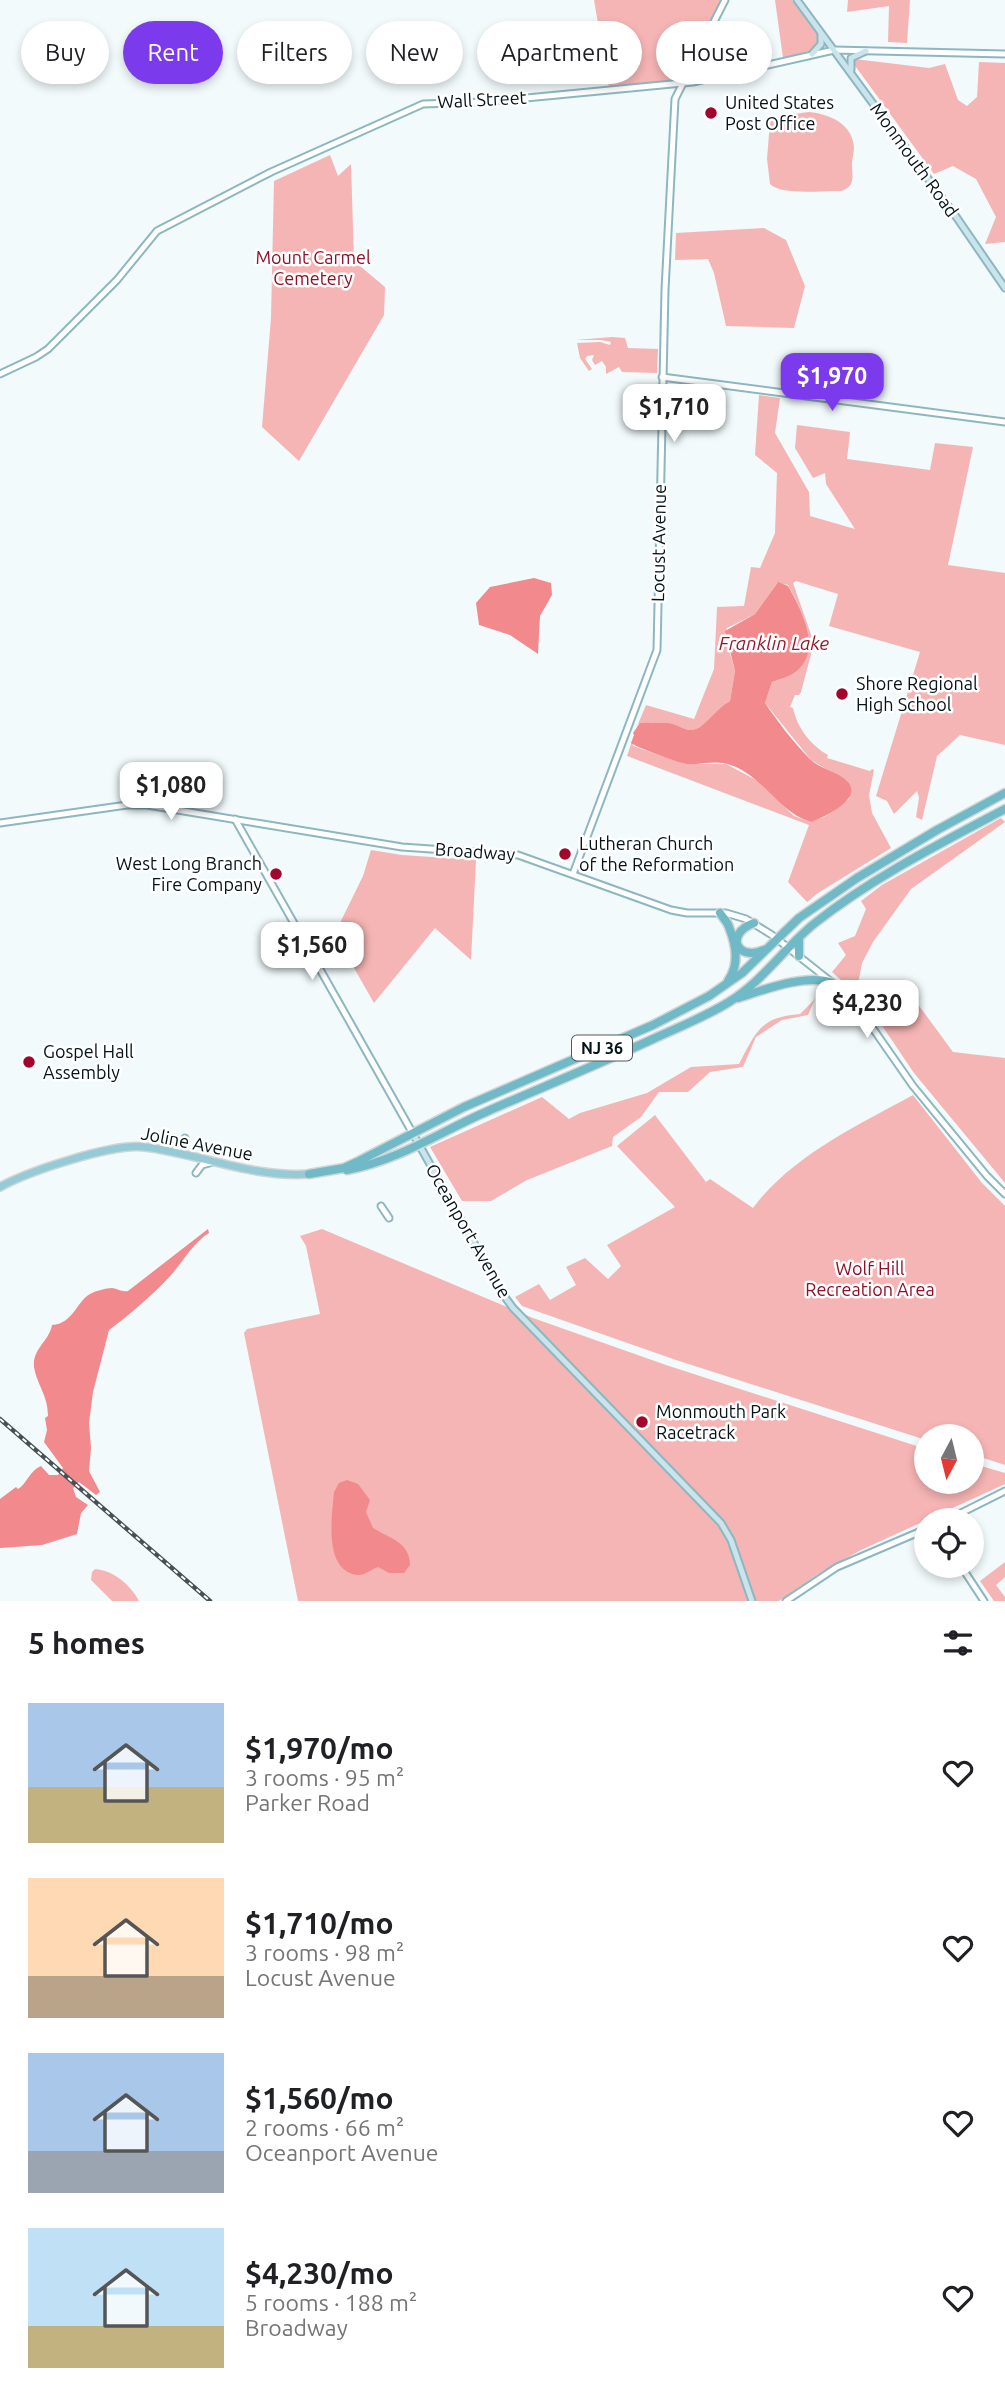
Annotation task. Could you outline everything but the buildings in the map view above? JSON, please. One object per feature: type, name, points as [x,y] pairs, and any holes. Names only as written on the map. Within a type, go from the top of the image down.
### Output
[{"type":"highway","name":"NJ 36","points":[[309,1174],[344,1168],[412,1132],[515,1084],[662,1021],[743,973],[804,915],[866,872],[1005,793]]},
{"type":"highway","name":"NJ 36","points":[[309,1174],[360,1168],[679,1028],[732,1000],[827,914],[863,890],[1005,809]]},
{"type":"highway","points":[[720,913],[729,926],[737,961],[733,973],[722,987]]},
{"type":"highway","points":[[754,923],[738,932],[737,942],[740,949],[753,954],[770,947]]},
{"type":"highway","points":[[799,937],[799,956]]},
{"type":"highway","points":[[812,979],[816,970]]},
{"type":"highway","points":[[732,1000],[812,979],[832,983]]},
{"type":"main road","name":"Monmouth Road","points":[[797,0],[1005,288]]},
{"type":"main road","points":[[812,54],[821,44],[820,31]]},
{"type":"main road","points":[[851,74],[851,58],[866,51]]},
{"type":"main road","name":"Oceanport Avenue","points":[[412,1132],[513,1308],[722,1523],[731,1540],[752,1601]]},
{"type":"main road","name":"Joline Avenue","points":[[0,1186],[26,1175],[116,1148],[139,1146],[274,1174],[309,1174]]},
{"type":"street","name":"Locust Avenue","points":[[714,21],[725,0]]},
{"type":"street","name":"Wall Street","points":[[772,63],[834,50],[1005,54]]},
{"type":"street","name":"Wall Street","points":[[0,374],[36,357],[48,348],[117,280],[158,232],[271,172],[423,104],[484,102],[671,84]]},
{"type":"street","name":"Locust Avenue","points":[[573,874],[657,650],[662,377],[673,113],[675,95],[680,84]]},
{"type":"street","points":[[662,377],[1005,422]]},
{"type":"street","name":"Broadway","points":[[0,823],[139,804],[401,847],[519,855],[671,910],[733,914],[754,923],[777,939],[832,983],[860,1010],[914,1086],[987,1176],[1005,1194]]},
{"type":"street","name":"Oceanport Avenue","points":[[235,819],[412,1132]]},
{"type":"street","points":[[169,1152],[180,1147],[185,1138]]},
{"type":"street","points":[[196,1173],[202,1165],[213,1162]]},
{"type":"street","points":[[381,1206],[389,1218]]},
{"type":"street","points":[[971,1508],[1005,1491]]},
{"type":"street","points":[[786,1601],[837,1567],[914,1534]]},
{"type":"street","points":[[969,1578],[984,1601]]},
{"type":"green space","points":[[594,0],[721,0],[710,21],[656,21],[656,83],[642,84],[642,21],[598,21]]},
{"type":"green space","points":[[775,0],[792,0],[817,34],[819,43],[813,50],[783,58]]},
{"type":"green space","points":[[848,0],[910,0],[907,43],[888,42],[889,6],[847,12]]},
{"type":"green space","points":[[855,59],[929,68],[945,64],[958,100],[967,106],[977,97],[979,62],[1005,63],[1005,242],[985,244],[996,217],[976,179],[953,166],[934,174],[853,63]]},
{"type":"green space","points":[[608,84],[640,84],[609,87]]},
{"type":"green space","points":[[809,112],[838,121],[849,132],[854,147],[852,180],[846,189],[793,191],[770,184],[767,159],[770,122],[780,116]]},
{"type":"green space","name":"Mount Carmel Cemetery","points":[[330,155],[338,176],[351,164],[354,261],[385,287],[384,315],[299,461],[262,427],[271,318],[274,181]]},
{"type":"green space","points":[[764,228],[786,240],[805,286],[794,328],[726,326],[714,273],[708,259],[675,260],[676,233]]},
{"type":"green space","points":[[625,338],[628,348],[658,349],[657,373],[622,372],[619,367],[606,374],[602,361],[595,365],[592,360],[594,355],[585,359],[592,369],[589,371],[580,358],[577,343],[600,342],[610,345],[611,342],[576,340]]},
{"type":"green space","points":[[759,395],[780,398],[775,433],[809,492],[810,516],[855,529],[826,484],[825,473],[813,478],[795,448],[797,425],[850,432],[847,459],[930,470],[935,443],[973,447],[948,565],[1005,573],[1005,745],[960,735],[937,756],[922,820],[916,817],[919,798],[917,791],[894,814],[887,801],[876,796],[920,652],[829,626],[838,594],[796,581],[793,583],[814,643],[801,692],[795,695],[790,707],[793,708],[805,735],[828,755],[827,758],[874,770],[869,795],[872,813],[891,848],[807,902],[788,882],[809,825],[627,756],[632,741],[633,746],[685,764],[726,764],[758,781],[794,816],[811,822],[826,816],[849,799],[850,788],[847,781],[811,760],[765,703],[772,682],[797,671],[805,662],[808,652],[807,629],[799,605],[788,585],[777,583],[755,614],[727,628],[725,636],[735,671],[730,701],[695,729],[687,730],[661,723],[639,724],[636,729],[646,705],[694,719],[714,669],[717,607],[744,606],[751,567],[760,568],[775,533],[777,473],[755,455]]},
{"type":"green space","points":[[1001,818],[1005,822],[911,889],[873,942],[862,963],[858,984],[863,993],[851,989],[832,972],[846,955],[838,943],[855,936],[866,909],[861,901],[882,885]]},
{"type":"green space","points":[[371,850],[476,860],[471,960],[435,928],[374,1003],[354,968],[358,958],[338,927],[363,876]]},
{"type":"green space","points":[[815,999],[808,1015],[782,1020],[756,1037],[743,1067],[710,1072],[688,1092],[659,1092],[641,1117],[613,1137],[612,1146],[527,1180],[491,1201],[462,1201],[430,1147],[542,1097],[569,1119],[580,1113],[647,1093],[691,1067],[739,1064],[761,1028],[776,1019],[800,1014]]},
{"type":"green space","points":[[864,999],[917,1003],[953,1052],[1005,1058],[1005,1183],[914,1073]]},
{"type":"green space","name":"Wolf Hill Recreation Area","points":[[913,1095],[982,1183],[1005,1206],[1005,1465],[984,1458],[984,1424],[914,1424],[914,1436],[676,1360],[522,1306],[515,1297],[539,1284],[550,1300],[576,1285],[566,1267],[585,1258],[608,1279],[621,1266],[607,1245],[675,1207],[617,1146],[655,1115],[706,1182],[710,1179],[753,1208],[786,1173],[848,1131]]},
{"type":"green space","name":"Monmouth Park Racetrack","points":[[322,1229],[533,1318],[666,1365],[914,1445],[914,1494],[983,1494],[953,1508],[914,1508],[914,1526],[859,1551],[818,1574],[779,1601],[298,1601],[244,1333],[247,1329],[320,1314],[306,1246],[300,1236]]},
{"type":"green space","name":"Monmouth Park Racetrack","points":[[984,1467],[1005,1473],[1005,1484],[984,1494]]},
{"type":"green space","points":[[1005,1562],[1005,1577],[996,1585],[1005,1601],[994,1601],[980,1581]]},
{"type":"green space","points":[[95,1569],[121,1580],[139,1601],[112,1601],[91,1580]]},
{"type":"water","points":[[534,578],[551,583],[552,595],[540,616],[538,654],[510,635],[479,625],[476,603],[490,587]]},
{"type":"water","name":"Franklin Lake","points":[[778,582],[788,586],[799,606],[807,629],[808,652],[805,662],[797,671],[772,682],[765,703],[809,758],[843,778],[851,788],[847,801],[812,822],[789,810],[759,782],[736,767],[723,763],[686,764],[631,743],[633,733],[640,723],[668,723],[691,730],[700,727],[730,701],[735,671],[725,631],[755,614]]},
{"type":"water","points":[[208,1229],[209,1233],[194,1246],[172,1274],[142,1304],[109,1330],[93,1392],[89,1423],[89,1471],[100,1492],[96,1495],[79,1482],[73,1488],[76,1497],[88,1505],[81,1513],[77,1534],[42,1545],[0,1548],[0,1499],[16,1487],[21,1487],[41,1466],[49,1475],[58,1475],[63,1468],[44,1442],[48,1409],[34,1367],[38,1350],[52,1325],[70,1317],[85,1297],[92,1293],[112,1288],[128,1291]]},
{"type":"water","points":[[347,1480],[358,1484],[370,1500],[366,1512],[373,1528],[403,1546],[410,1565],[404,1573],[389,1573],[378,1567],[357,1575],[346,1571],[339,1563],[334,1553],[331,1527],[334,1492],[339,1483]]},
{"type":"railway","points":[[0,1419],[210,1601]]},
{"type":"place","name":"United States Post Office","points":[[711,113]]},
{"type":"place","name":"Shore Regional High School","points":[[842,694]]},
{"type":"place","name":"Lutheran Church of the Reformation","points":[[565,854]]},
{"type":"place","name":"West Long Branch Fire Company","points":[[276,874]]},
{"type":"place","name":"Gospel Hall Assembly","points":[[29,1062]]},
{"type":"place","name":"Monmouth Park Racetrack","points":[[642,1422]]}]
